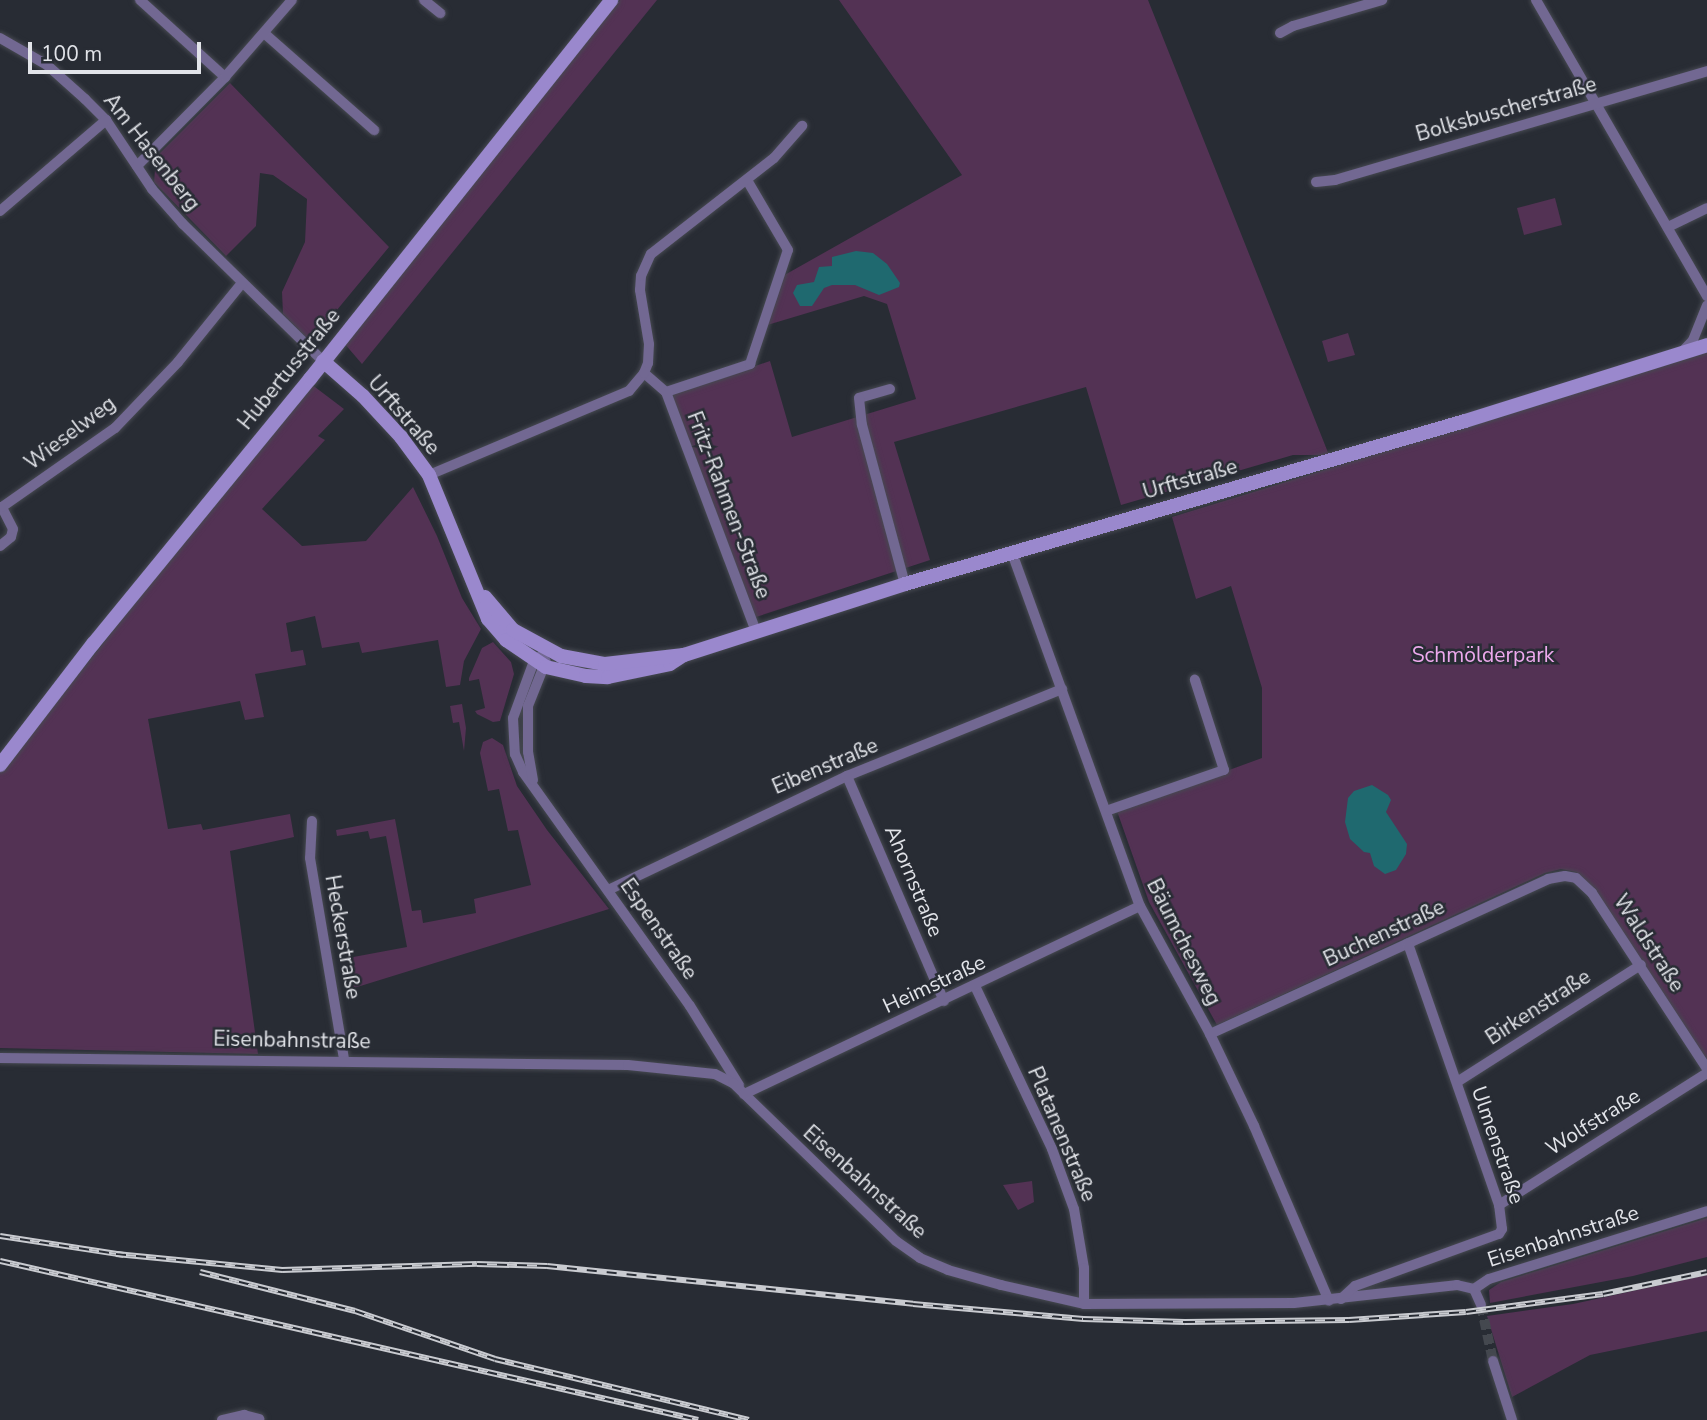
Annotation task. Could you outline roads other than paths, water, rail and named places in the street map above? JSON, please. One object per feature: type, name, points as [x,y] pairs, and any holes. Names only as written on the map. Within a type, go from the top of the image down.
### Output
[{"type":"street","points":[[141,0],[225,77]]},
{"type":"street","points":[[137,166],[225,77],[292,0]]},
{"type":"street","points":[[424,0],[440,13]]},
{"type":"street","name":"Hubertusstraße","points":[[0,765],[93,643],[323,361],[611,0]]},
{"type":"street","points":[[1280,33],[1293,26],[1382,0]]},
{"type":"street","points":[[1536,0],[1707,296]]},
{"type":"street","points":[[264,33],[374,130]]},
{"type":"street","name":"Am Hasenberg","points":[[0,38],[47,65],[106,120],[152,189],[242,283],[323,361]]},
{"type":"street","name":"Bolksbuscherstraße","points":[[1316,181],[1335,180],[1707,71]]},
{"type":"street","points":[[0,211],[106,120]]},
{"type":"street","points":[[429,475],[564,416],[629,391],[644,373],[649,344],[640,283],[651,254],[774,158],[802,126]]},
{"type":"street","name":"Fritz-Rahmen-Straße","points":[[666,392],[750,364],[788,250],[747,180]]},
{"type":"street","points":[[1668,227],[1707,208]]},
{"type":"street","name":"Wieselweg","points":[[0,546],[11,537],[13,529],[1,506],[115,428],[178,362],[242,283]]},
{"type":"street","points":[[1681,352],[1693,340],[1707,306]]},
{"type":"street","name":"Urftstraße","points":[[473,582],[513,630],[547,651],[606,664],[664,654],[684,654],[905,584],[1465,421],[1707,345]]},
{"type":"street","name":"Urftstraße","points":[[323,361],[383,417],[429,475],[488,619],[506,640],[540,664],[586,676],[608,677],[670,664],[684,654]]},
{"type":"street","name":"Fritz-Rahmen-Straße","points":[[644,373],[666,392],[756,631]]},
{"type":"street","points":[[890,389],[859,398],[862,425],[905,584]]},
{"type":"street","name":"Bäumchesweg","points":[[1012,552],[1140,906],[1210,1034],[1334,1301]]},
{"type":"street","points":[[540,664],[547,651]]},
{"type":"street","name":"Espenstraße","points":[[540,664],[517,703],[512,737],[519,763],[536,791],[690,1006],[744,1094]]},
{"type":"street","points":[[1106,811],[1224,770],[1195,680]]},
{"type":"street","name":"Eibenstraße","points":[[608,890],[847,776],[1062,689]]},
{"type":"street","name":"Ahornstraße","points":[[847,776],[944,1001]]},
{"type":"street","name":"Heckerstraße","points":[[312,821],[310,858],[344,1059]]},
{"type":"street","name":"Buchenstraße","points":[[1210,1034],[1548,879],[1576,878]]},
{"type":"street","name":"Waldstraße","points":[[1576,878],[1592,893],[1641,965],[1707,1071]]},
{"type":"street","name":"Heimstraße","points":[[744,1094],[1140,906]]},
{"type":"street","name":"Ulmenstraße","points":[[1334,1301],[1355,1286],[1499,1234],[1503,1220],[1408,943]]},
{"type":"street","name":"Birkenstraße","points":[[1457,1082],[1641,965]]},
{"type":"street","name":"Platanenstraße","points":[[975,986],[1052,1149],[1074,1209],[1084,1268],[1084,1304]]},
{"type":"street","name":"Eisenbahnstraße","points":[[0,1058],[344,1059],[628,1065],[715,1074],[733,1083],[896,1241],[920,1258],[988,1281],[1084,1304],[1334,1301],[1457,1285],[1474,1289],[1489,1279],[1707,1211]]},
{"type":"street","name":"Wolfstraße","points":[[1499,1205],[1707,1071]]},
{"type":"street","points":[[1474,1289],[1481,1305]]},
{"type":"street","points":[[1493,1361],[1511,1420]]},
{"type":"street","points":[[222,1420],[244,1415],[259,1419]]},
{"type":"water","points":[[856,251],[873,253],[887,264],[900,283],[899,287],[879,295],[855,285],[832,285],[824,288],[812,306],[800,306],[793,293],[797,285],[814,282],[819,267],[832,266],[832,257]]},
{"type":"water","points":[[1372,785],[1391,800],[1386,812],[1407,844],[1406,854],[1396,870],[1385,874],[1374,866],[1370,853],[1364,852],[1350,839],[1345,822],[1348,798],[1354,791]]},
{"type":"tunnel","points":[[1481,1305],[1493,1361]]},
{"type":"railway","points":[[0,1236],[124,1255]]},
{"type":"railway","points":[[116,1254],[282,1270],[477,1264],[547,1266],[1083,1319],[1185,1322],[1349,1320],[1466,1312],[1603,1294],[1707,1272]]},
{"type":"railway","points":[[0,1261],[698,1420]]},
{"type":"railway","points":[[200,1272],[355,1311],[495,1359],[749,1420]]},
{"type":"park label","name":"Schmölderpark","points":[[1483,655]]}]
